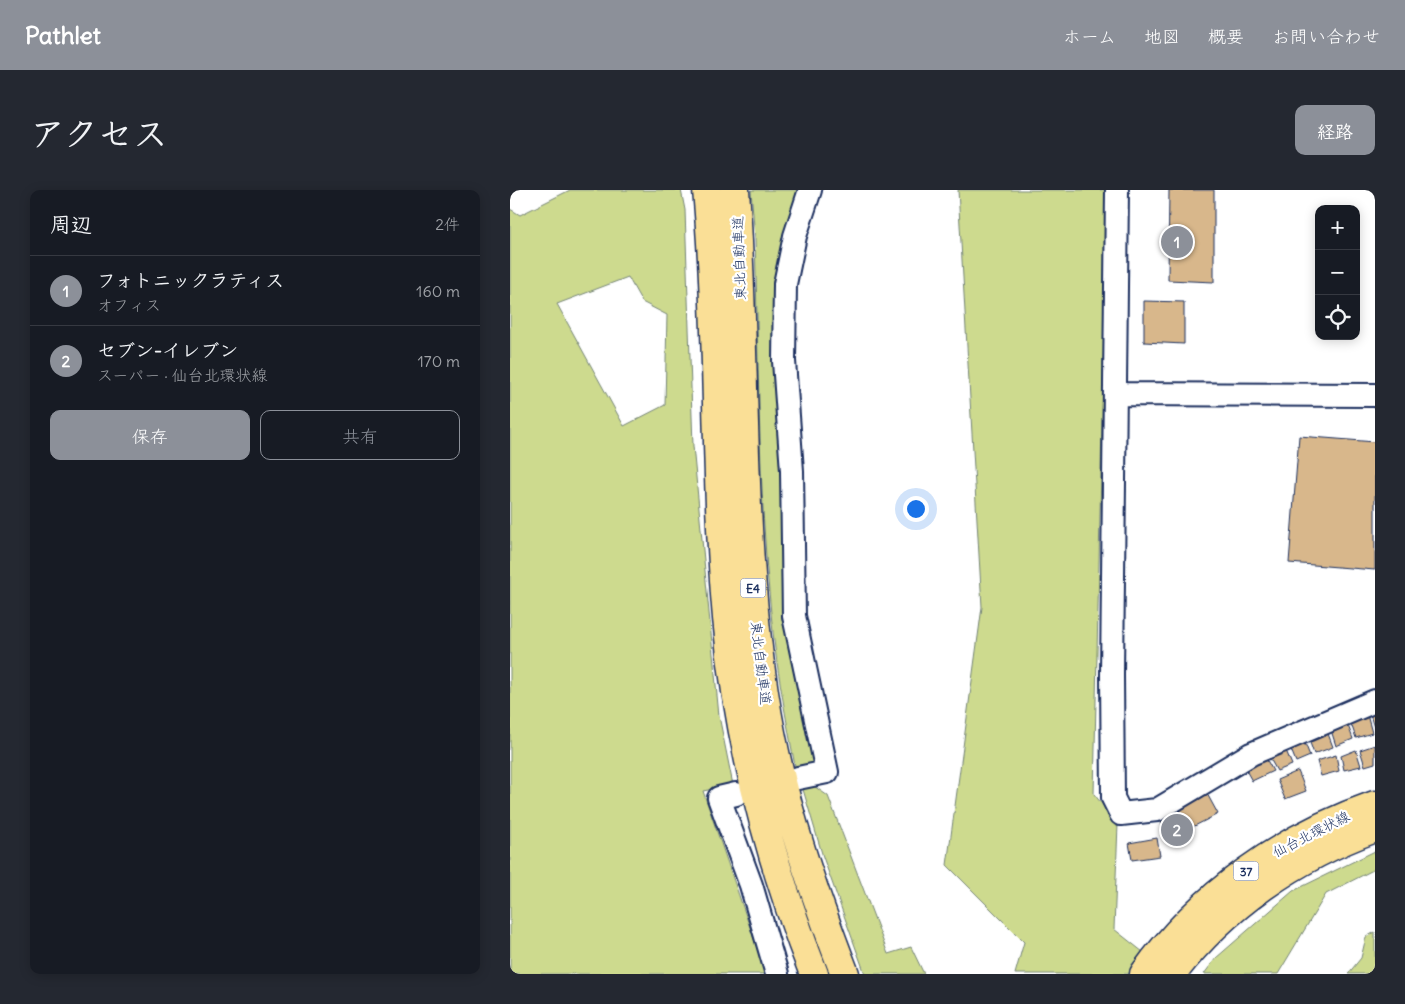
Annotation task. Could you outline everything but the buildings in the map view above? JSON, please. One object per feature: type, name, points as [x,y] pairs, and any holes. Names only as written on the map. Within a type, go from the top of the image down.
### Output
[{"type":"main road","name":"東北自動車道","points":[[707,190],[714,300],[721,541],[734,679],[741,727],[770,852],[814,974]]},
{"type":"main road","name":"東北自動車道","points":[[736,190],[749,540],[762,676],[771,733],[786,799],[817,903],[845,974]]},
{"type":"main road","name":"仙台北環状線","points":[[1144,974],[1172,938],[1200,908],[1249,868],[1309,832],[1375,805]]},
{"type":"main road","name":"仙台北環状線","points":[[1172,974],[1210,930],[1279,874],[1318,852],[1375,828]]},
{"type":"street","points":[[798,778],[827,772],[794,616],[792,471],[784,361],[785,284],[795,236],[810,190]]},
{"type":"street","points":[[1117,190],[1112,676],[1113,798],[1121,814],[1157,810],[1251,754],[1375,701]]},
{"type":"street","points":[[1115,394],[1375,395]]},
{"type":"street","points":[[736,794],[719,798],[751,886],[777,974]]},
{"type":"green space","points":[[570,190],[681,190],[685,210],[693,446],[719,716],[733,785],[703,791],[766,974],[510,974],[510,209],[520,215]],"holes":[[[628,277],[642,302],[667,315],[665,405],[624,426],[557,304]]]},
{"type":"green space","points":[[751,190],[803,190],[795,216],[785,443],[818,756],[814,768],[796,771],[776,653],[767,566],[761,473],[755,238]]},
{"type":"green space","points":[[958,190],[1107,190],[1094,794],[1118,824],[1114,929],[1143,952],[1129,974],[1015,974],[1024,942],[947,865],[982,607]]},
{"type":"green space","points":[[811,784],[828,796],[888,954],[911,947],[924,974],[865,974],[823,857],[802,786]]},
{"type":"green space","points":[[1375,851],[1375,869],[1326,894],[1278,974],[1204,974],[1216,958],[1293,891]]},
{"type":"green space","points":[[1375,932],[1375,974],[1348,974],[1361,958],[1366,937]]},
{"type":"place","name":"フォトニックラティス","points":[[1177,242]]},
{"type":"place","name":"セブン-イレブン","points":[[1177,830]]}]
